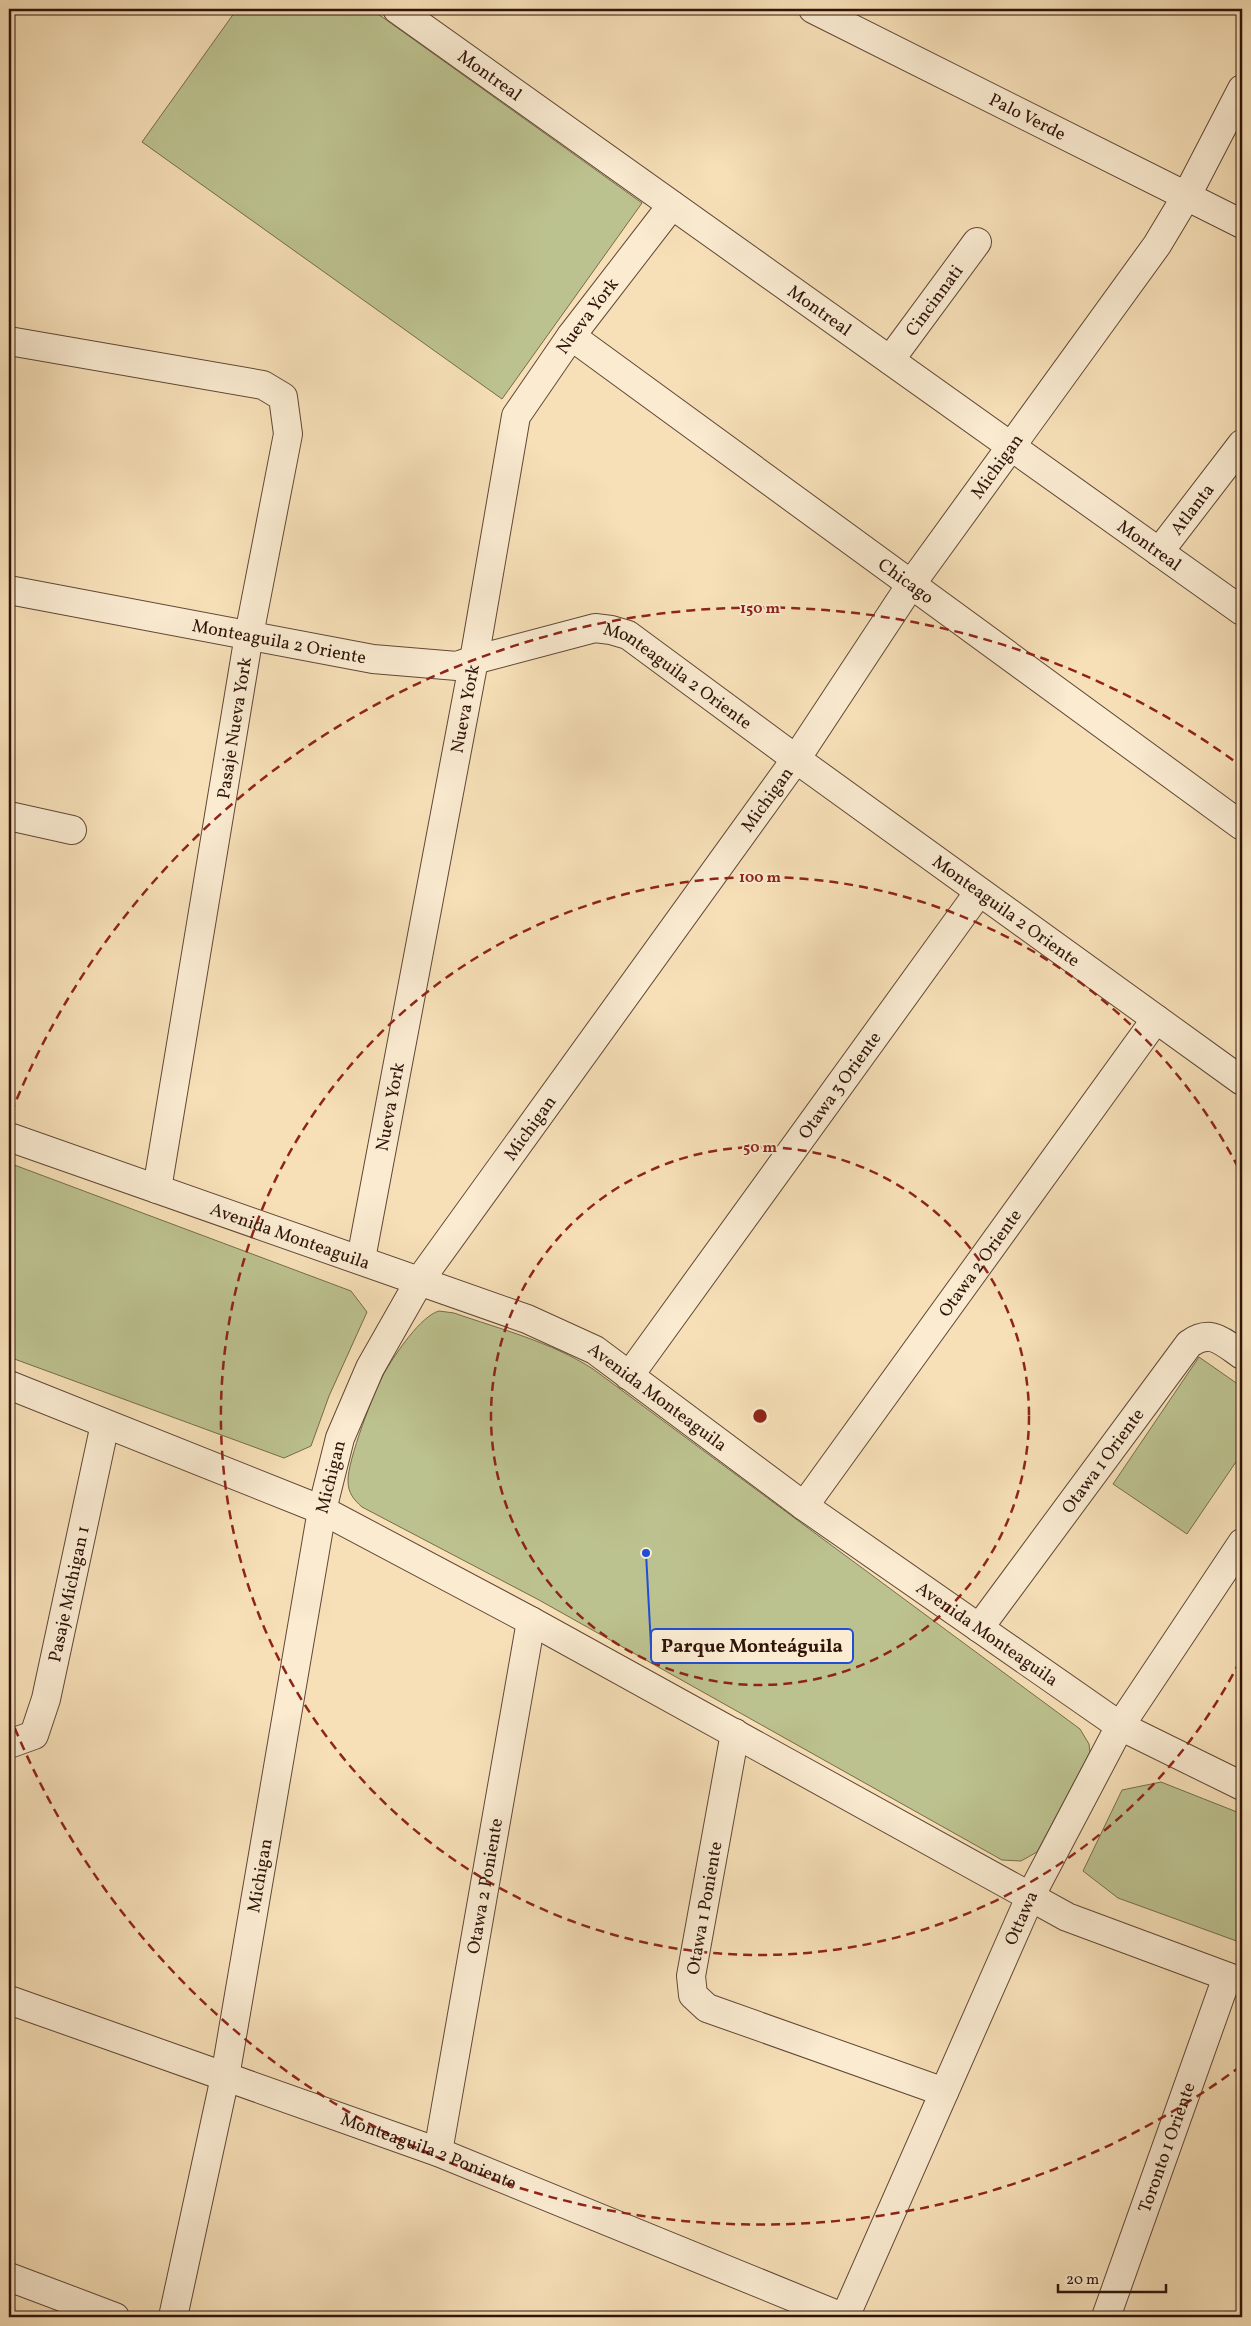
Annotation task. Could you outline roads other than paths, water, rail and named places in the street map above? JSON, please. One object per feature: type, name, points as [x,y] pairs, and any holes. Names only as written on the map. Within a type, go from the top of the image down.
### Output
[{"type":"street","name":"Montreal","points":[[397,9],[1242,611]]},
{"type":"street","name":"Palo Verde","points":[[813,9],[1242,224]]},
{"type":"street","name":"Michigan","points":[[173,2317],[225,2077],[322,1510],[340,1438],[370,1368],[420,1280],[796,759],[912,583],[1157,245],[1187,195],[1242,89]]},
{"type":"street","name":"Nueva York","points":[[361,1259],[474,660],[516,416],[571,336],[672,205]]},
{"type":"street","name":"Cincinnati","points":[[890,360],[977,242]]},
{"type":"street","name":"Chicago","points":[[571,336],[912,583],[1242,826]]},
{"type":"street","name":"Pasaje Nueva York","points":[[9,341],[263,385],[283,398],[288,434],[249,635],[157,1189]]},
{"type":"street","name":"Atlanta","points":[[1159,552],[1242,444]]},
{"type":"street","name":"Monteaguila 2 Oriente","points":[[9,590],[373,659],[457,666],[595,628],[628,635],[979,892],[1242,1081]]},
{"type":"street","points":[[9,816],[72,830]]},
{"type":"street","name":"Otawa 3 Oriente","points":[[629,1376],[979,892]]},
{"type":"street","name":"Otawa 2 Oriente","points":[[804,1506],[1156,1020]]},
{"type":"street","name":"Avenida Monteaguila","points":[[9,1137],[420,1280],[527,1319],[595,1350],[804,1506],[1120,1726],[1242,1786]]},
{"type":"street","name":"Otawa 1 Oriente","points":[[979,1628],[1189,1344],[1201,1337],[1214,1337],[1242,1355]]},
{"type":"street","points":[[9,1385],[322,1510],[531,1621],[1031,1895],[1067,1917],[1235,1979]]},
{"type":"street","name":"Pasaje Michigan 1","points":[[9,1744],[34,1735],[46,1699],[105,1424]]},
{"type":"street","name":"Ottawa","points":[[844,2317],[1031,1895],[1120,1726],[1242,1542]]},
{"type":"street","name":"Otawa 2 Poniente","points":[[438,2152],[531,1621]]},
{"type":"street","name":"Otawa 1 Poniente","points":[[735,1733],[691,1976],[693,1994],[707,2008],[944,2092]]},
{"type":"street","name":"Toronto 1 Oriente","points":[[1106,2317],[1235,1979]]},
{"type":"street","name":"Monteaguila 2 Poniente","points":[[9,2000],[438,2152],[844,2317]]},
{"type":"street","points":[[9,2277],[115,2317]]},
{"type":"place","name":"Parque Monteáguila","points":[[646,1553]]}]
